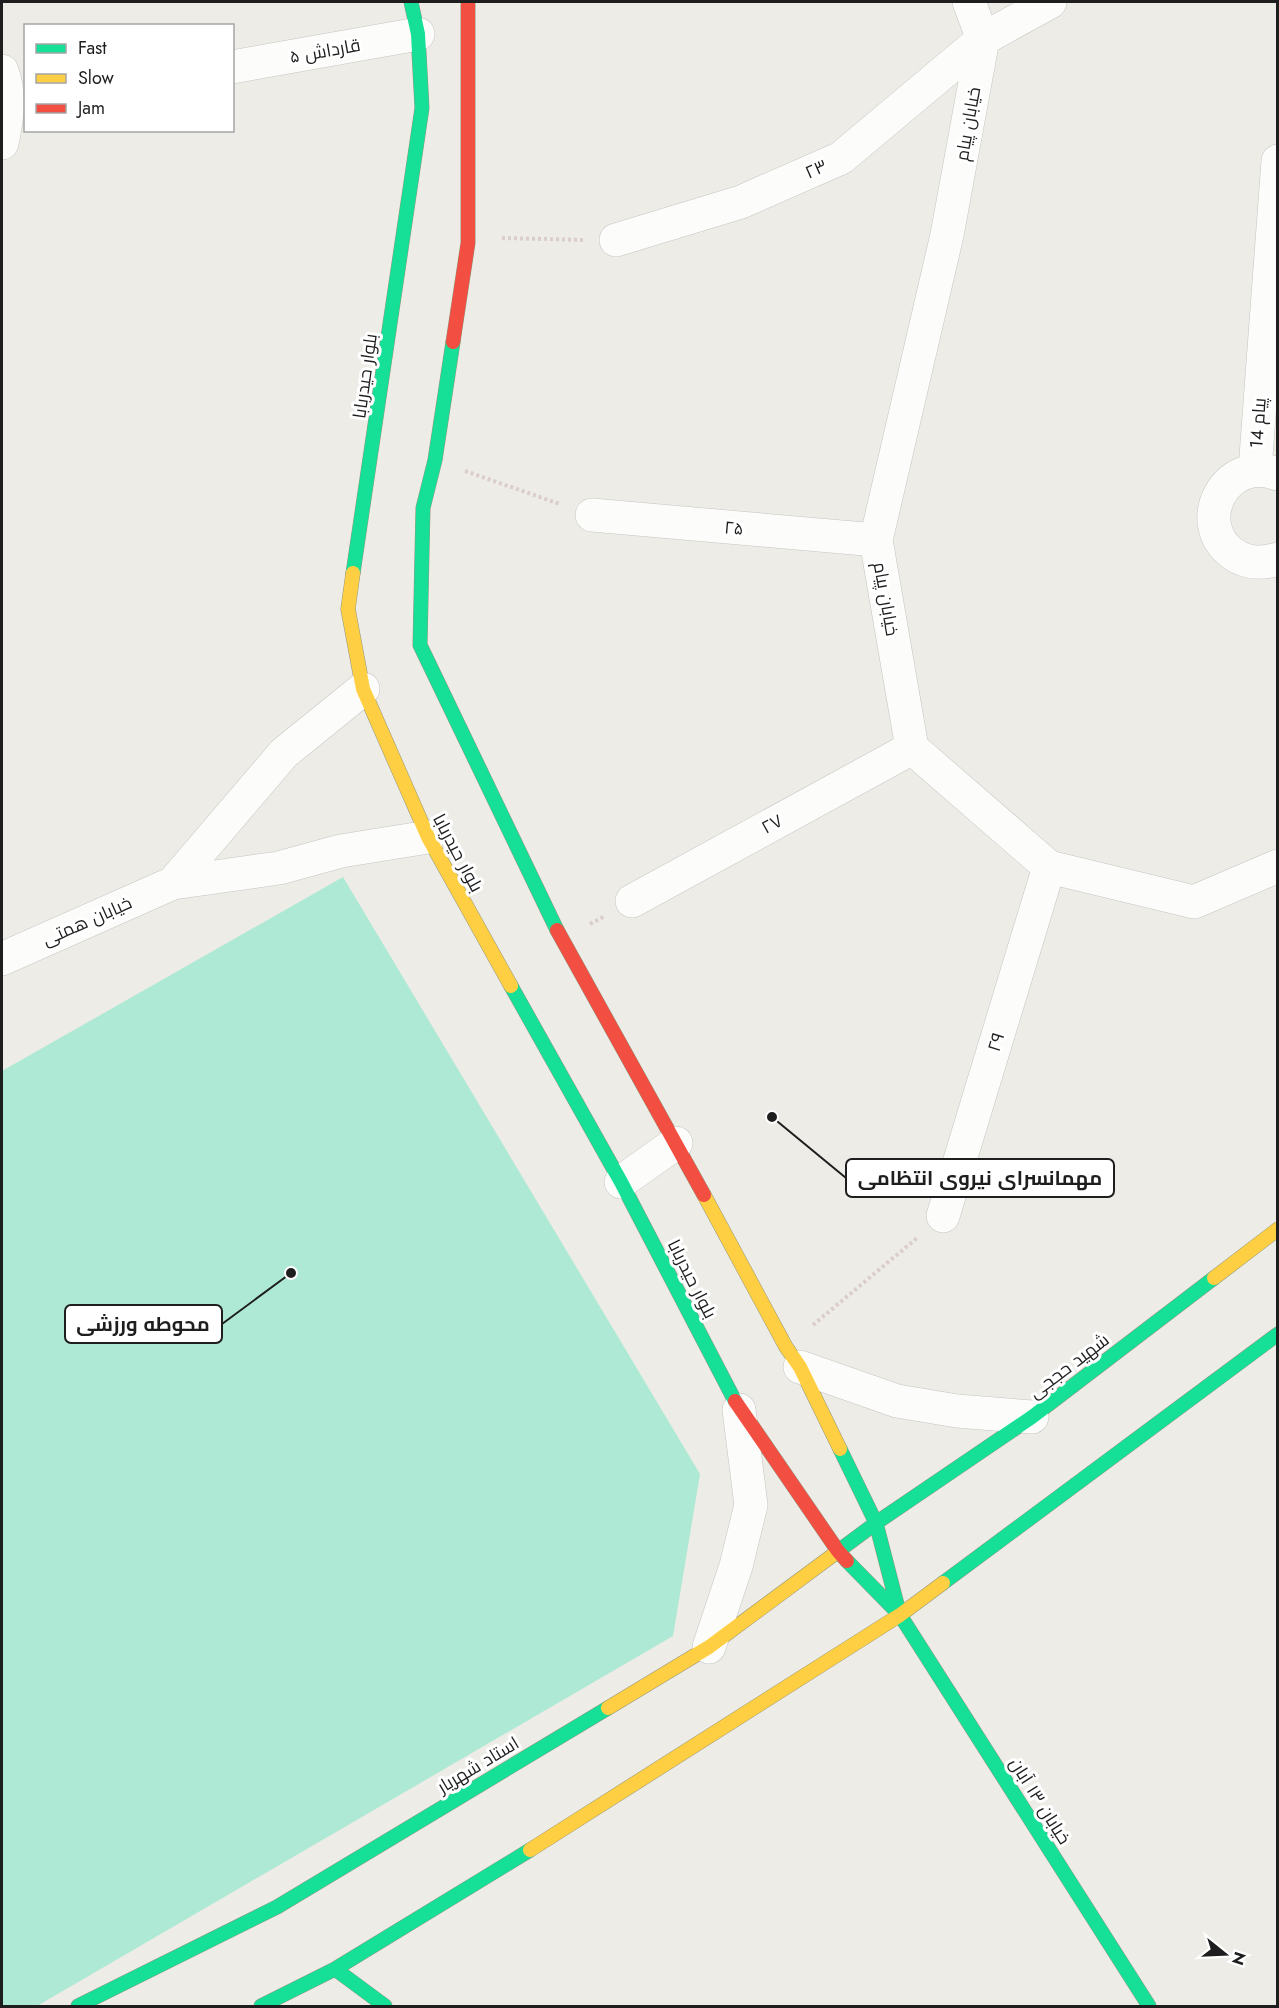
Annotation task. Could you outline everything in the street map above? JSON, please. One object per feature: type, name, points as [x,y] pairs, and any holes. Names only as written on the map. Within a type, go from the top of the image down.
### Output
[{"type":"street","name":"بلوار حیدربابا","points":[[411,2],[418,34],[422,108],[348,609],[363,689],[428,837],[621,1182],[739,1410],[838,1551],[900,1615]]},
{"type":"street","points":[[468,2],[468,237],[435,460],[423,508],[420,645],[561,939],[793,1357],[876,1523],[900,1615]]},
{"type":"street","points":[[969,2],[983,39],[1050,2]]},
{"type":"street","name":"۵ قارداش","points":[[234,67],[418,34]]},
{"type":"street","name":"۲۳","points":[[615,240],[741,202],[841,158],[983,39]]},
{"type":"street","name":"خیابان پیام","points":[[912,748],[876,540],[947,235],[983,39]]},
{"type":"street","points":[[2,143],[8,118],[11,76]]},
{"type":"street","name":"پیام 14","points":[[1266,472],[1278,161]]},
{"type":"street","points":[[1266,472],[1241,474],[1228,482],[1219,494],[1214,508],[1214,523],[1218,537],[1226,549],[1238,558],[1252,562],[1278,559]]},
{"type":"street","name":"۲۵","points":[[592,515],[876,540]]},
{"type":"street","points":[[172,883],[284,753],[363,689]]},
{"type":"street","points":[[912,748],[1049,867],[1194,902],[1278,866]]},
{"type":"street","name":"۲۷","points":[[632,901],[912,748]]},
{"type":"street","points":[[172,883],[279,868],[341,851],[428,837]]},
{"type":"street","name":"۲۹","points":[[943,1216],[1049,867]]},
{"type":"street","name":"خیابان همتی","points":[[2,959],[172,883]]},
{"type":"street","points":[[621,1182],[676,1143]]},
{"type":"street","name":"شهید حججی","points":[[876,1523],[1032,1417],[1278,1229]]},
{"type":"street","points":[[261,2007],[335,1969],[492,1874],[900,1615],[1278,1334]]},
{"type":"street","points":[[793,1357],[897,1401],[957,1411],[1032,1417]]},
{"type":"street","points":[[709,1647],[736,1566],[751,1505],[739,1410]]},
{"type":"street","name":"استاد شهریار","points":[[78,2007],[278,1907],[709,1647],[876,1523]]},
{"type":"street","name":"خیابان ۱۳ آبان","points":[[900,1615],[1149,2007]]},
{"type":"street","points":[[335,1969],[385,2007]]},
{"type":"path","points":[[468,237],[615,240]]},
{"type":"path","points":[[435,460],[592,515]]},
{"type":"path","points":[[561,939],[632,901]]},
{"type":"path","points":[[793,1357],[943,1216]]},
{"type":"green space","points":[[343,877],[700,1474],[673,1636],[37,2006],[2,2006],[2,1071]]},
{"type":"traffic: fast","points":[[353,573],[422,108],[418,34],[411,2]]},
{"type":"traffic: fast","points":[[453,342],[435,460],[423,508],[420,645],[557,930]]},
{"type":"traffic: fast","points":[[511,986],[621,1182],[735,1401]]},
{"type":"traffic: fast","points":[[833,1555],[1032,1417],[1214,1278]]},
{"type":"traffic: fast","points":[[943,1583],[1278,1334]]},
{"type":"traffic: fast","points":[[840,1449],[876,1523],[899,1612]]},
{"type":"traffic: fast","points":[[847,1561],[900,1615],[1149,2006]]},
{"type":"traffic: fast","points":[[78,2006],[277,1907],[608,1708]]},
{"type":"traffic: fast","points":[[261,2006],[335,1969],[530,1850]]},
{"type":"traffic: fast","points":[[335,1969],[385,2006]]},
{"type":"traffic: slow","points":[[353,573],[348,609],[363,689],[428,837],[511,986]]},
{"type":"traffic: slow","points":[[704,1195],[786,1347],[800,1367],[840,1449]]},
{"type":"traffic: slow","points":[[1214,1278],[1278,1229]]},
{"type":"traffic: slow","points":[[608,1708],[709,1647],[833,1555]]},
{"type":"traffic: slow","points":[[530,1850],[900,1615],[943,1583]]},
{"type":"traffic: jam","points":[[453,342],[468,243],[468,2]]},
{"type":"traffic: jam","points":[[557,930],[704,1195]]},
{"type":"traffic: jam","points":[[735,1401],[847,1561]]},
{"type":"place","name":"مهمانسرای نیروی انتظامی","points":[[772,1117]]},
{"type":"place","name":"محوطه ورزشی","points":[[291,1273]]}]
